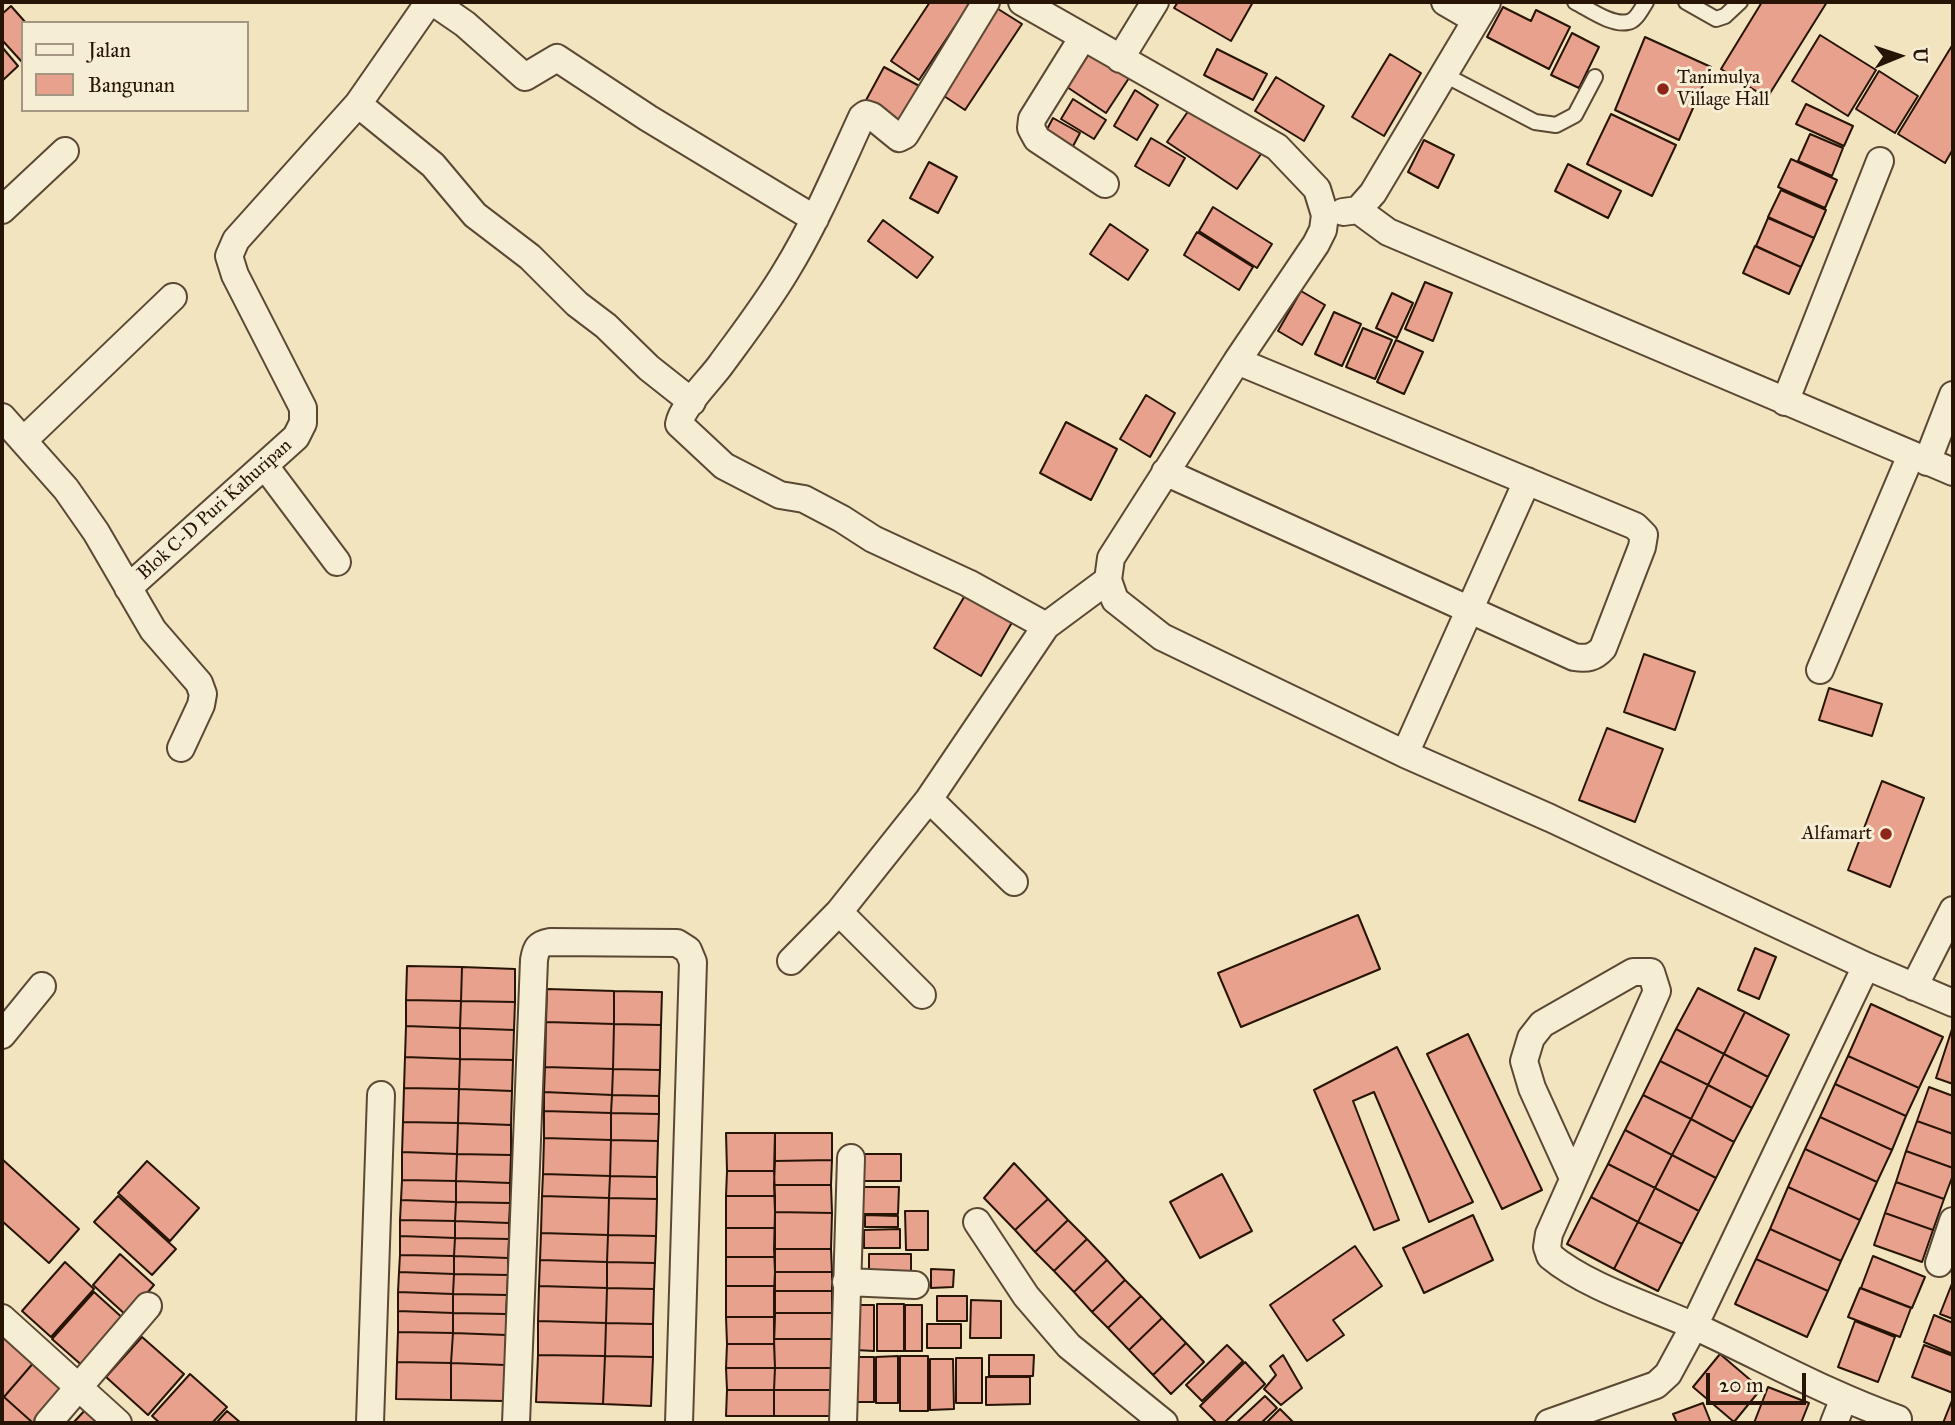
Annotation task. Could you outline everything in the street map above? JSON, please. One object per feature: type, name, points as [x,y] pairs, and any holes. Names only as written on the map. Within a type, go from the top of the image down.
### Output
[{"type":"street","points":[[691,402],[649,369],[530,257],[475,215],[433,165],[358,104],[431,2],[465,24],[525,77],[557,58],[648,118],[815,219]]},
{"type":"street","points":[[986,2],[905,135],[899,138],[872,116],[866,114],[862,117],[815,219],[785,272],[735,345],[691,402],[680,420],[680,426],[724,466],[780,495],[804,499],[873,539],[968,583],[1046,626]]},
{"type":"street","points":[[1022,2],[1277,147],[1317,189],[1325,215],[1323,230],[1315,244],[1111,558],[1108,580],[1115,600],[1162,637],[1405,754],[1550,818],[1866,966],[1953,1003]]},
{"type":"street","points":[[1120,59],[1156,2]]},
{"type":"street","points":[[1325,215],[1358,210],[1373,193],[1481,11],[1445,2]]},
{"type":"street","points":[[1083,37],[1032,119],[1031,128],[1037,139],[1105,184]]},
{"type":"street","name":"Blok C-D Puri Kahuripan","points":[[128,588],[296,437],[303,423],[303,408],[229,256],[236,240],[358,104]]},
{"type":"street","points":[[2,210],[65,151]]},
{"type":"street","points":[[1785,402],[1880,161]]},
{"type":"street","points":[[1358,210],[1388,232],[1953,472]]},
{"type":"street","points":[[24,440],[173,297]]},
{"type":"street","points":[[1165,472],[1574,657],[1586,659],[1603,648],[1642,547],[1644,535],[1635,526],[1237,361]]},
{"type":"street","points":[[1820,670],[1919,459],[1953,396]]},
{"type":"street","points":[[2,417],[66,489],[96,532],[153,630],[199,683],[203,694],[201,705],[181,748]]},
{"type":"street","points":[[265,466],[337,562]]},
{"type":"street","points":[[1405,754],[1527,481]]},
{"type":"street","points":[[791,961],[839,912],[929,799],[1046,626],[1108,580]]},
{"type":"street","points":[[929,799],[1014,882]]},
{"type":"street","points":[[1914,987],[1953,910]]},
{"type":"street","points":[[839,912],[922,995]]},
{"type":"street","points":[[516,1423],[534,960],[535,950],[541,943],[550,942],[677,943],[688,950],[694,961],[680,1423]]},
{"type":"street","points":[[1549,1423],[1656,1385],[1668,1374],[1694,1326],[1866,966]]},
{"type":"street","points":[[1573,1178],[1532,1088],[1524,1061],[1531,1038],[1542,1024],[1633,972],[1651,972],[1657,991],[1549,1234],[1547,1247],[1550,1256],[1609,1290],[1694,1326],[1844,1398],[1898,1419]]},
{"type":"street","points":[[2,1035],[42,986]]},
{"type":"street","points":[[370,1423],[381,1096]]},
{"type":"street","points":[[844,1423],[851,1158]]},
{"type":"street","points":[[1939,1263],[1953,1221]]},
{"type":"street","points":[[977,1222],[1026,1296],[1069,1346],[1164,1423]]},
{"type":"street","points":[[846,1282],[915,1285]]},
{"type":"street","points":[[48,1423],[148,1306]]},
{"type":"street","points":[[2,1318],[118,1423]]},
{"type":"street","points":[[1834,1423],[1844,1398]]},
{"type":"lane","points":[[1575,2],[1614,21],[1628,22],[1635,18],[1646,2]]},
{"type":"lane","points":[[1686,2],[1716,19],[1725,16],[1740,2]]},
{"type":"lane","points":[[1443,74],[1535,122],[1556,125],[1575,115],[1595,77]]},
{"type":"building","points":[[930,2],[971,2],[919,80],[891,61]]},
{"type":"building","points":[[1178,2],[1253,2],[1231,41],[1174,8]]},
{"type":"building","points":[[1762,2],[1827,2],[1767,98],[1721,69]]},
{"type":"building","points":[[11,6],[24,21],[21,21],[21,61],[2,40],[2,14]]},
{"type":"building","points":[[995,7],[1022,24],[965,110],[938,92]]},
{"type":"building","points":[[1503,7],[1531,21],[1536,10],[1570,27],[1549,69],[1487,37]]},
{"type":"building","points":[[1572,33],[1599,47],[1579,88],[1551,75]]},
{"type":"building","points":[[1820,35],[1876,70],[1848,116],[1792,81]]},
{"type":"building","points":[[1645,37],[1711,67],[1679,140],[1615,110]]},
{"type":"building","points":[[1953,44],[1953,149],[1945,163],[1898,134]]},
{"type":"building","points":[[1094,46],[1133,72],[1106,113],[1067,87]]},
{"type":"building","points":[[2,47],[18,66],[2,81]]},
{"type":"building","points":[[1217,49],[1267,74],[1253,100],[1204,75]]},
{"type":"building","points":[[1390,54],[1421,73],[1384,136],[1352,117]]},
{"type":"building","points":[[884,67],[923,88],[904,124],[865,102]]},
{"type":"building","points":[[1879,71],[1918,96],[1895,133],[1856,109]]},
{"type":"building","points":[[1276,77],[1324,106],[1304,141],[1255,111]]},
{"type":"building","points":[[1135,90],[1158,105],[1137,140],[1114,126]]},
{"type":"building","points":[[1073,99],[1106,120],[1094,139],[1061,119]]},
{"type":"building","points":[[1806,104],[1853,126],[1844,146],[1796,124]]},
{"type":"building","points":[[1191,107],[1261,154],[1237,189],[1167,142]]},
{"type":"building","points":[[1611,114],[1676,145],[1652,196],[1587,164]]},
{"type":"building","points":[[1053,118],[1080,133],[1072,148],[1045,133]]},
{"type":"building","points":[[1810,134],[1843,148],[1832,176],[1798,161]]},
{"type":"building","points":[[1151,138],[1185,158],[1169,186],[1135,166]]},
{"type":"building","points":[[1424,140],[1454,155],[1438,188],[1408,172]]},
{"type":"building","points":[[1791,159],[1837,180],[1825,208],[1778,187]]},
{"type":"building","points":[[929,162],[957,177],[938,213],[910,198]]},
{"type":"building","points":[[1568,164],[1621,191],[1608,218],[1555,191]]},
{"type":"building","points":[[1781,190],[1826,210],[1814,238],[1768,217]]},
{"type":"building","points":[[1213,207],[1272,244],[1257,268],[1199,231]]},
{"type":"building","points":[[1768,218],[1814,238],[1801,267],[1756,246]]},
{"type":"building","points":[[883,220],[933,257],[917,278],[868,241]]},
{"type":"building","points":[[1110,224],[1148,250],[1128,280],[1090,254]]},
{"type":"building","points":[[1197,232],[1253,267],[1239,290],[1184,255]]},
{"type":"building","points":[[1755,246],[1801,267],[1789,294],[1743,273]]},
{"type":"building","points":[[1425,282],[1452,293],[1433,341],[1405,329]]},
{"type":"building","points":[[1301,291],[1325,305],[1302,345],[1278,331]]},
{"type":"building","points":[[1392,293],[1413,303],[1397,338],[1376,328]]},
{"type":"building","points":[[1334,312],[1361,324],[1342,366],[1315,354]]},
{"type":"building","points":[[1363,328],[1392,340],[1375,379],[1346,367]]},
{"type":"building","points":[[1396,340],[1423,352],[1404,394],[1377,382]]},
{"type":"building","points":[[1146,395],[1175,413],[1150,457],[1120,439]]},
{"type":"building","points":[[1066,422],[1117,449],[1091,500],[1040,473]]},
{"type":"building","points":[[967,592],[1014,619],[981,676],[934,648]]},
{"type":"building","points":[[1644,654],[1695,672],[1675,730],[1624,712]]},
{"type":"building","points":[[1829,688],[1882,704],[1872,736],[1819,720]]},
{"type":"building","points":[[1607,728],[1663,749],[1635,822],[1579,800]]},
{"type":"building","name":"Alfamart","points":[[1882,781],[1924,798],[1890,887],[1848,870]]},
{"type":"building","points":[[1358,915],[1380,969],[1241,1027],[1218,973]]},
{"type":"building","points":[[1755,948],[1776,957],[1759,999],[1738,990]]},
{"type":"building","points":[[407,966],[462,967],[461,1001],[406,1000]]},
{"type":"building","points":[[462,967],[515,969],[515,1002],[461,1001]]},
{"type":"building","points":[[1698,988],[1745,1012],[1724,1054],[1676,1029]]},
{"type":"building","points":[[547,989],[614,991],[614,1024],[546,1022]]},
{"type":"building","points":[[614,991],[662,992],[661,1025],[614,1024]]},
{"type":"building","points":[[406,1000],[461,1001],[460,1028],[406,1026]]},
{"type":"building","points":[[461,1001],[515,1002],[514,1030],[460,1028]]},
{"type":"building","points":[[1871,1004],[1943,1037],[1919,1088],[1848,1056]]},
{"type":"building","points":[[1745,1012],[1789,1035],[1768,1077],[1724,1054]]},
{"type":"building","points":[[546,1022],[614,1024],[613,1069],[545,1067]]},
{"type":"building","points":[[614,1024],[661,1025],[660,1070],[613,1069]]},
{"type":"building","points":[[406,1026],[460,1028],[460,1059],[405,1057]]},
{"type":"building","points":[[1953,1026],[1953,1084],[1936,1078]]},
{"type":"building","points":[[460,1028],[514,1030],[513,1060],[460,1059]]},
{"type":"building","points":[[1676,1029],[1724,1054],[1708,1085],[1660,1061]]},
{"type":"building","points":[[1468,1034],[1542,1190],[1502,1209],[1427,1054]]},
{"type":"building","points":[[1397,1047],[1473,1202],[1429,1222],[1374,1092],[1353,1101],[1399,1220],[1374,1230],[1314,1090]]},
{"type":"building","points":[[1724,1054],[1768,1077],[1752,1108],[1708,1085]]},
{"type":"building","points":[[1848,1056],[1919,1088],[1906,1116],[1835,1084]]},
{"type":"building","points":[[405,1057],[460,1059],[459,1089],[404,1088]]},
{"type":"building","points":[[460,1059],[513,1060],[512,1091],[459,1089]]},
{"type":"building","points":[[1660,1061],[1708,1085],[1691,1119],[1643,1095]]},
{"type":"building","points":[[545,1067],[613,1069],[612,1095],[544,1092]]},
{"type":"building","points":[[613,1069],[660,1070],[659,1096],[612,1095]]},
{"type":"building","points":[[1835,1084],[1906,1116],[1892,1150],[1820,1117]]},
{"type":"building","points":[[1708,1085],[1752,1108],[1734,1142],[1691,1119]]},
{"type":"building","points":[[1929,1087],[1953,1096],[1953,1134],[1917,1121]]},
{"type":"building","points":[[404,1088],[459,1089],[458,1123],[403,1122]]},
{"type":"building","points":[[459,1089],[512,1091],[511,1125],[458,1123]]},
{"type":"building","points":[[544,1092],[612,1095],[611,1113],[544,1111]]},
{"type":"building","points":[[612,1095],[659,1096],[659,1114],[611,1113]]},
{"type":"building","points":[[1643,1095],[1691,1119],[1672,1155],[1625,1130]]},
{"type":"building","points":[[544,1111],[611,1113],[611,1140],[544,1138]]},
{"type":"building","points":[[611,1113],[659,1114],[658,1141],[611,1140]]},
{"type":"building","points":[[1820,1117],[1892,1150],[1877,1182],[1805,1149]]},
{"type":"building","points":[[1691,1119],[1734,1142],[1716,1178],[1672,1155]]},
{"type":"building","points":[[1917,1121],[1953,1134],[1953,1168],[1906,1151]]},
{"type":"building","points":[[403,1122],[458,1123],[457,1154],[402,1152]]},
{"type":"building","points":[[458,1123],[511,1125],[511,1155],[457,1154]]},
{"type":"building","points":[[1625,1130],[1672,1155],[1655,1188],[1608,1164]]},
{"type":"building","points":[[726,1133],[775,1133],[774,1171],[727,1171]]},
{"type":"building","points":[[775,1133],[832,1133],[832,1160],[775,1161]]},
{"type":"building","points":[[544,1138],[611,1140],[610,1176],[543,1174]]},
{"type":"building","points":[[611,1140],[658,1141],[657,1177],[610,1176]]},
{"type":"building","points":[[1805,1149],[1877,1182],[1860,1220],[1788,1187]]},
{"type":"building","points":[[1906,1151],[1953,1168],[1944,1199],[1896,1182]]},
{"type":"building","points":[[402,1152],[457,1154],[456,1181],[402,1180]]},
{"type":"building","points":[[457,1154],[511,1155],[510,1183],[456,1181]]},
{"type":"building","points":[[859,1154],[901,1154],[901,1181],[859,1181]]},
{"type":"building","points":[[1672,1155],[1716,1178],[1699,1211],[1655,1188]]},
{"type":"building","points":[[2,1159],[79,1229],[49,1263],[2,1221]]},
{"type":"building","points":[[832,1160],[831,1185],[774,1185],[775,1161]]},
{"type":"building","points":[[147,1161],[199,1208],[170,1241],[118,1193]]},
{"type":"building","points":[[1014,1163],[1048,1199],[1015,1230],[984,1198]]},
{"type":"building","points":[[1608,1164],[1655,1188],[1638,1222],[1591,1197]]},
{"type":"building","points":[[727,1171],[774,1171],[775,1196],[726,1196]]},
{"type":"building","points":[[543,1174],[610,1176],[609,1198],[542,1196]]},
{"type":"building","points":[[1222,1174],[1252,1231],[1200,1258],[1170,1202]]},
{"type":"building","points":[[610,1176],[657,1177],[657,1199],[609,1198]]},
{"type":"building","points":[[402,1180],[456,1181],[456,1202],[401,1200]]},
{"type":"building","points":[[456,1181],[510,1183],[510,1203],[456,1202]]},
{"type":"building","points":[[1896,1182],[1944,1199],[1933,1230],[1885,1213]]},
{"type":"building","points":[[774,1185],[831,1185],[832,1213],[775,1212]]},
{"type":"building","points":[[861,1187],[899,1187],[898,1214],[860,1214]]},
{"type":"building","points":[[1788,1187],[1860,1220],[1841,1261],[1770,1229]]},
{"type":"building","points":[[1655,1188],[1699,1211],[1682,1244],[1638,1222]]},
{"type":"building","points":[[118,1196],[176,1249],[152,1275],[94,1222]]},
{"type":"building","points":[[542,1196],[609,1198],[608,1235],[541,1233]]},
{"type":"building","points":[[726,1196],[775,1196],[775,1228],[726,1228]]},
{"type":"building","points":[[1591,1197],[1638,1222],[1614,1269],[1567,1244]]},
{"type":"building","points":[[609,1198],[657,1199],[656,1236],[608,1235]]},
{"type":"building","points":[[1048,1199],[1068,1220],[1035,1252],[1015,1230]]},
{"type":"building","points":[[401,1200],[456,1202],[455,1221],[400,1220]]},
{"type":"building","points":[[456,1202],[510,1203],[509,1223],[455,1221]]},
{"type":"building","points":[[905,1211],[928,1211],[928,1250],[906,1250]]},
{"type":"building","points":[[775,1212],[832,1213],[831,1249],[774,1249]]},
{"type":"building","points":[[1885,1213],[1933,1230],[1922,1262],[1874,1245]]},
{"type":"building","points":[[865,1215],[898,1216],[898,1227],[865,1227]]},
{"type":"building","points":[[1473,1215],[1493,1260],[1424,1293],[1403,1248]]},
{"type":"building","points":[[400,1220],[455,1221],[455,1238],[400,1236]]},
{"type":"building","points":[[1068,1220],[1087,1239],[1054,1271],[1035,1252]]},
{"type":"building","points":[[455,1221],[509,1223],[509,1239],[455,1238]]},
{"type":"building","points":[[1638,1222],[1682,1244],[1658,1291],[1614,1269]]},
{"type":"building","points":[[726,1228],[775,1228],[775,1257],[726,1257]]},
{"type":"building","points":[[900,1229],[900,1248],[864,1248],[864,1230]]},
{"type":"building","points":[[1770,1229],[1841,1261],[1828,1291],[1756,1259]]},
{"type":"building","points":[[541,1233],[608,1235],[607,1262],[540,1260]]},
{"type":"building","points":[[608,1235],[656,1236],[655,1263],[607,1262]]},
{"type":"building","points":[[400,1236],[455,1238],[454,1256],[400,1255]]},
{"type":"building","points":[[455,1238],[509,1239],[508,1258],[454,1256]]},
{"type":"building","points":[[1087,1239],[1107,1260],[1074,1292],[1054,1271]]},
{"type":"building","points":[[1355,1246],[1382,1286],[1333,1320],[1344,1335],[1307,1361],[1270,1305]]},
{"type":"building","points":[[774,1249],[831,1249],[832,1272],[775,1272]]},
{"type":"building","points":[[120,1254],[154,1285],[127,1316],[93,1285]]},
{"type":"building","points":[[869,1254],[911,1254],[911,1271],[869,1271]]},
{"type":"building","points":[[400,1255],[454,1256],[454,1274],[399,1272]]},
{"type":"building","points":[[454,1256],[508,1258],[508,1275],[454,1274]]},
{"type":"building","points":[[1873,1256],[1925,1277],[1912,1308],[1861,1288]]},
{"type":"building","points":[[726,1257],[775,1257],[775,1286],[726,1286]]},
{"type":"building","points":[[1756,1259],[1828,1291],[1807,1337],[1735,1304]]},
{"type":"building","points":[[540,1260],[607,1262],[607,1288],[539,1286]]},
{"type":"building","points":[[1107,1260],[1125,1280],[1092,1312],[1074,1292]]},
{"type":"building","points":[[65,1262],[94,1289],[51,1337],[22,1311]]},
{"type":"building","points":[[607,1262],[655,1263],[654,1289],[607,1288]]},
{"type":"building","points":[[931,1269],[954,1270],[953,1287],[931,1288]]},
{"type":"building","points":[[399,1272],[454,1274],[453,1294],[398,1292]]},
{"type":"building","points":[[775,1272],[832,1272],[832,1291],[774,1291]]},
{"type":"building","points":[[454,1274],[508,1275],[507,1295],[453,1294]]},
{"type":"building","points":[[1125,1280],[1141,1296],[1108,1328],[1092,1312]]},
{"type":"building","points":[[1953,1281],[1953,1319],[1940,1314]]},
{"type":"building","points":[[539,1286],[607,1288],[606,1323],[538,1321]]},
{"type":"building","points":[[726,1286],[775,1286],[775,1317],[726,1317]]},
{"type":"building","points":[[607,1288],[654,1289],[653,1324],[606,1323]]},
{"type":"building","points":[[1860,1288],[1911,1308],[1900,1337],[1848,1317]]},
{"type":"building","points":[[774,1291],[832,1291],[832,1313],[774,1313]]},
{"type":"building","points":[[94,1292],[126,1321],[85,1368],[52,1339]]},
{"type":"building","points":[[398,1292],[453,1294],[453,1313],[398,1311]]},
{"type":"building","points":[[453,1294],[507,1295],[506,1314],[453,1313]]},
{"type":"building","points":[[937,1296],[967,1296],[967,1321],[937,1321]]},
{"type":"building","points":[[1141,1296],[1162,1318],[1129,1350],[1108,1328]]},
{"type":"building","points":[[971,1300],[1001,1301],[1001,1338],[970,1338]]},
{"type":"building","points":[[877,1304],[904,1304],[904,1351],[877,1351]]},
{"type":"building","points":[[855,1305],[874,1305],[874,1351],[855,1350]]},
{"type":"building","points":[[905,1305],[922,1305],[922,1351],[905,1351]]},
{"type":"building","points":[[398,1311],[453,1313],[453,1333],[398,1332]]},
{"type":"building","points":[[453,1313],[506,1314],[506,1335],[453,1333]]},
{"type":"building","points":[[774,1313],[832,1313],[832,1339],[774,1339]]},
{"type":"building","points":[[1934,1315],[1953,1323],[1953,1354],[1924,1342]]},
{"type":"building","points":[[726,1317],[775,1317],[774,1344],[727,1344]]},
{"type":"building","points":[[1162,1318],[1186,1343],[1153,1375],[1129,1350]]},
{"type":"building","points":[[538,1321],[606,1323],[605,1356],[538,1355]]},
{"type":"building","points":[[1855,1321],[1895,1337],[1878,1382],[1838,1367]]},
{"type":"building","points":[[606,1323],[653,1324],[653,1357],[605,1356]]},
{"type":"building","points":[[927,1324],[961,1324],[961,1348],[927,1348]]},
{"type":"building","points":[[398,1332],[453,1333],[451,1363],[397,1362]]},
{"type":"building","points":[[4,1333],[35,1361],[4,1397],[2,1335]]},
{"type":"building","points":[[453,1333],[506,1335],[505,1365],[451,1363]]},
{"type":"building","points":[[142,1337],[184,1374],[148,1415],[106,1377]]},
{"type":"building","points":[[774,1339],[832,1339],[832,1368],[775,1368]]},
{"type":"building","points":[[1186,1343],[1204,1362],[1171,1394],[1153,1375]]},
{"type":"building","points":[[727,1344],[774,1344],[775,1368],[726,1368]]},
{"type":"building","points":[[1227,1345],[1243,1361],[1202,1401],[1186,1385]]},
{"type":"building","points":[[1924,1345],[1953,1356],[1953,1393],[1912,1377]]},
{"type":"building","points":[[1720,1354],[1761,1389],[1734,1422],[1693,1387]]},
{"type":"building","points":[[538,1355],[605,1356],[603,1404],[536,1402]]},
{"type":"building","points":[[989,1355],[1034,1355],[1033,1376],[989,1376]]},
{"type":"building","points":[[1283,1355],[1302,1388],[1281,1405],[1264,1389],[1276,1375],[1270,1366]]},
{"type":"building","points":[[605,1356],[653,1357],[651,1406],[603,1404]]},
{"type":"building","points":[[898,1356],[898,1403],[876,1403],[876,1357]]},
{"type":"building","points":[[900,1356],[928,1356],[928,1411],[900,1411]]},
{"type":"building","points":[[854,1357],[874,1357],[874,1402],[854,1402]]},
{"type":"building","points":[[956,1358],[982,1358],[982,1403],[956,1403]]},
{"type":"building","points":[[930,1359],[953,1359],[954,1409],[930,1410]]},
{"type":"building","points":[[35,1361],[64,1387],[33,1423],[4,1397]]},
{"type":"building","points":[[397,1362],[451,1363],[451,1400],[396,1399]]},
{"type":"building","points":[[1245,1362],[1265,1384],[1224,1423],[1217,1423],[1200,1406]]},
{"type":"building","points":[[451,1363],[505,1365],[504,1401],[451,1400]]},
{"type":"building","points":[[726,1368],[775,1368],[774,1390],[727,1390]]},
{"type":"building","points":[[775,1368],[832,1368],[831,1390],[774,1390]]},
{"type":"building","points":[[190,1374],[227,1407],[212,1423],[160,1423],[152,1416]]},
{"type":"building","points":[[986,1377],[1030,1377],[1030,1404],[986,1405]]},
{"type":"building","points":[[1768,1387],[1809,1403],[1801,1423],[1754,1423]]},
{"type":"building","points":[[727,1390],[774,1390],[774,1416],[726,1416]]},
{"type":"building","points":[[774,1390],[831,1390],[831,1416],[774,1416]]},
{"type":"building","points":[[1265,1396],[1277,1408],[1261,1423],[1236,1423]]},
{"type":"building","points":[[4,1397],[33,1423],[2,1423]]},
{"type":"building","points":[[1953,1398],[1953,1423],[1943,1423]]},
{"type":"building","points":[[1703,1403],[1711,1423],[1677,1423],[1673,1414]]},
{"type":"building","points":[[87,1408],[103,1423],[73,1423]]},
{"type":"building","points":[[1280,1409],[1294,1423],[1266,1423]]},
{"type":"building","points":[[227,1411],[241,1423],[216,1423]]},
{"type":"place","name":"Tanimulya Village Hall","points":[[1663,89]]},
{"type":"place","name":"Alfamart","points":[[1886,834]]}]
